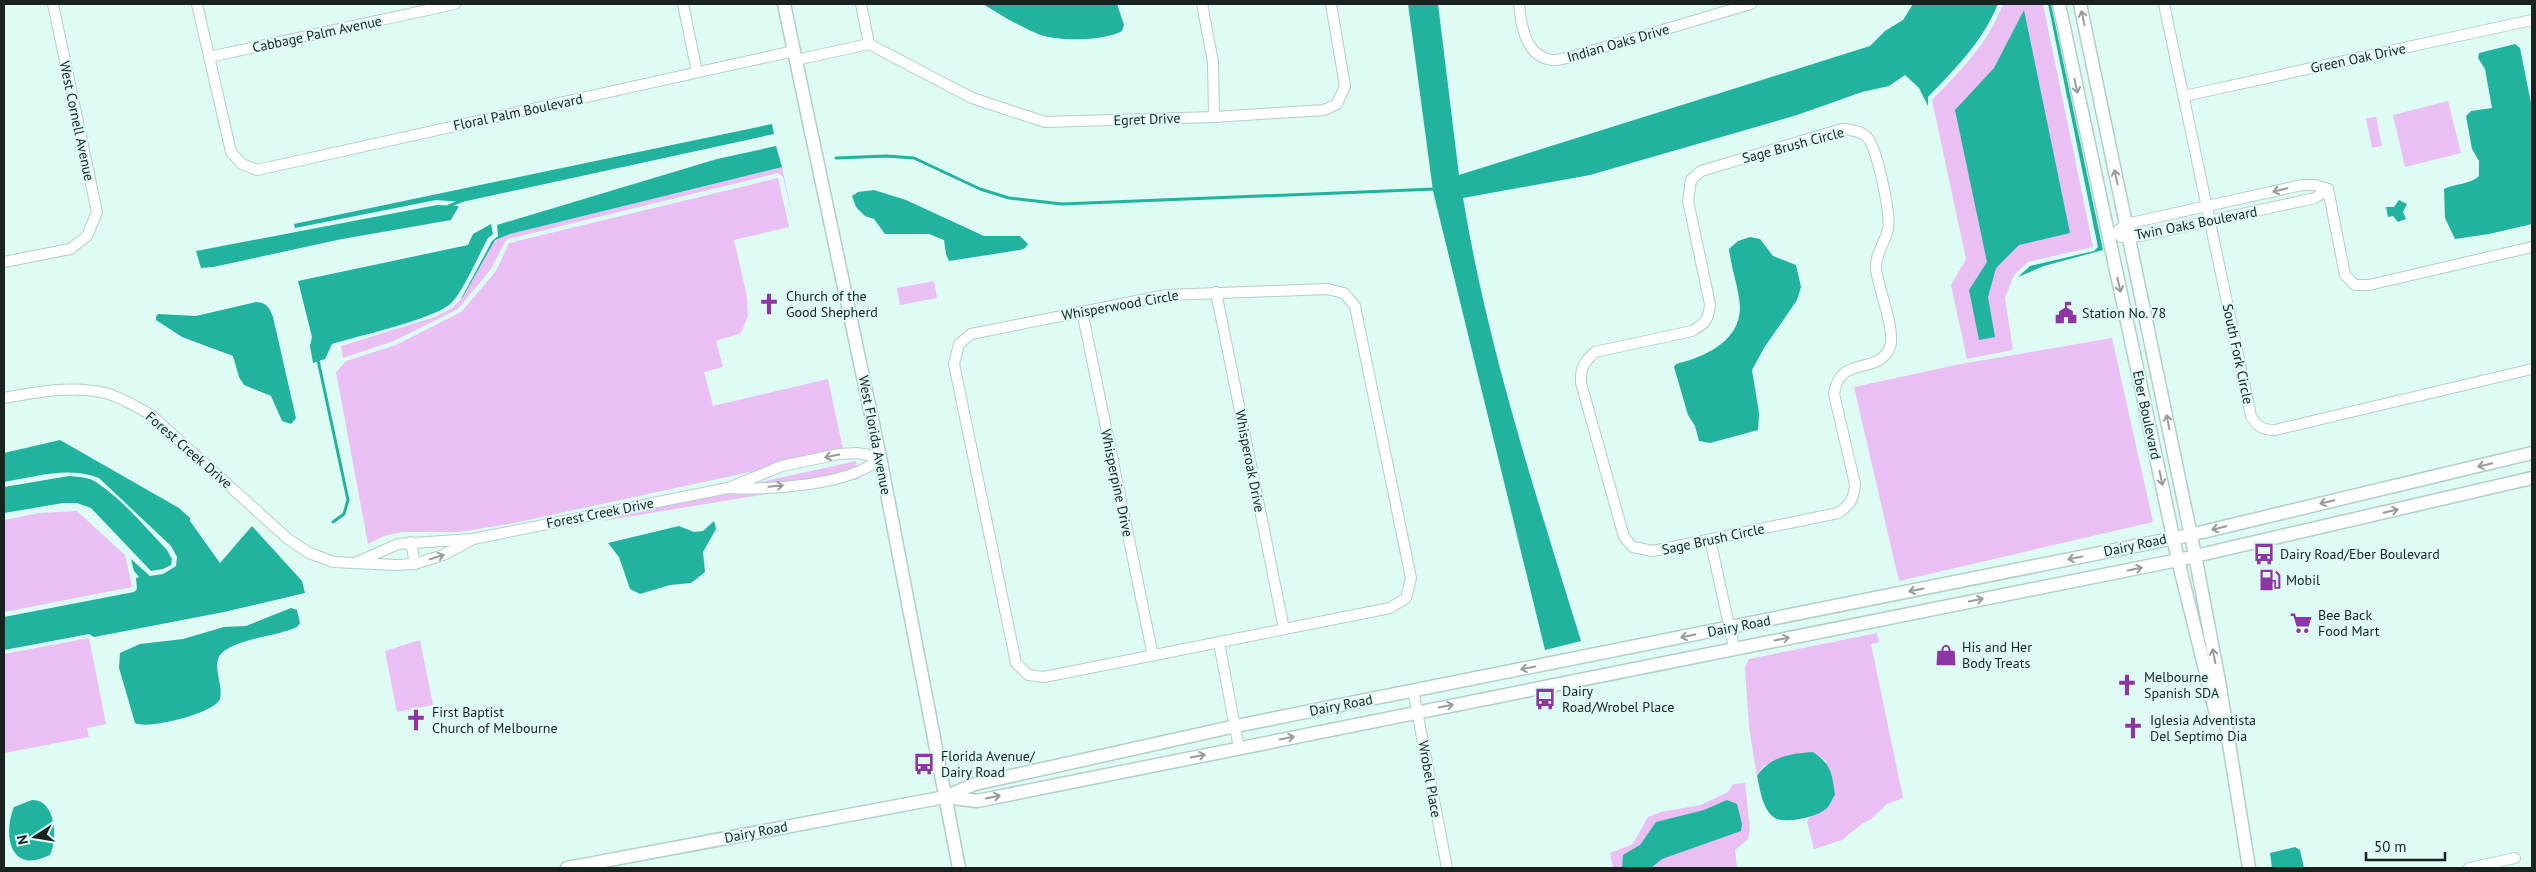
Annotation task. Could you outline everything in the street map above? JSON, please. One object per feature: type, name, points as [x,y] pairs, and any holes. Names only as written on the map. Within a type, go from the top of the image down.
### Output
[{"type":"street","name":"West Cornell Avenue","points":[[4,262],[70,249],[87,236],[97,212],[52,4]]},
{"type":"street","points":[[197,4],[209,57]]},
{"type":"street","name":"Cabbage Palm Avenue","points":[[209,57],[455,4]]},
{"type":"street","points":[[683,4],[697,72]]},
{"type":"street","name":"West Florida Avenue","points":[[784,4],[880,457],[959,868]]},
{"type":"street","points":[[795,55],[869,44],[860,4]]},
{"type":"street","points":[[1202,4],[1213,62],[1214,117]]},
{"type":"street","name":"Egret Drive","points":[[869,44],[972,98],[1045,122],[1214,117],[1304,112],[1324,110],[1337,104],[1345,86],[1331,4]]},
{"type":"street","name":"Indian Oaks Drive","points":[[1519,4],[1522,29],[1532,50],[1551,60],[1571,57],[1751,4]]},
{"type":"street","name":"Eber Boulevard","points":[[2059,4],[2178,560],[2242,825]]},
{"type":"street","name":"Eber Boulevard","points":[[2080,4],[2195,555],[2219,681],[2249,868]]},
{"type":"street","name":"South Fork Circle","points":[[2164,4],[2208,222],[2251,416],[2256,424],[2264,430],[2275,430],[2532,369]]},
{"type":"street","name":"Green Oak Drive","points":[[2184,96],[2532,21]]},
{"type":"street","name":"Floral Palm Boulevard","points":[[209,57],[232,152],[242,164],[257,170],[697,72],[795,55]]},
{"type":"street","name":"Sage Brush Circle","points":[[1842,129],[1854,130],[1866,136],[1873,147],[1888,216],[1888,229],[1877,257],[1876,268],[1890,332],[1891,346],[1886,354],[1875,362],[1853,367],[1843,372],[1836,382],[1834,394],[1855,484],[1854,496],[1849,506],[1838,513],[1710,540],[1644,551],[1633,547],[1624,537],[1581,383],[1580,372],[1584,361],[1595,352],[1692,331],[1703,325],[1709,316],[1710,304],[1688,202],[1691,180],[1701,171],[1842,129]]},
{"type":"street","name":"Twin Oaks Boulevard","points":[[2109,238],[2206,206],[2302,185],[2315,185],[2328,189]]},
{"type":"street","points":[[2328,189],[2345,275],[2355,285],[2369,285],[2532,247]]},
{"type":"street","name":"Twin Oaks Boulevard","points":[[2127,231],[2208,222],[2315,198],[2328,189]]},
{"type":"street","name":"Whisperwood Circle","points":[[1327,289],[1344,293],[1355,306],[1410,570],[1411,578],[1406,598],[1390,608],[1284,630],[1044,678],[1028,676],[1016,664],[954,364],[959,344],[971,334],[1082,311],[1166,295],[1327,289]]},
{"type":"street","name":"Whisperoak Drive","points":[[1216,292],[1284,630]]},
{"type":"street","name":"Whisperpine Drive","points":[[1082,311],[1153,656]]},
{"type":"street","name":"Forest Creek Drive","points":[[4,398],[34,392],[74,389],[105,393],[129,403],[151,415],[288,539],[309,553],[334,562],[414,564],[443,555],[473,539]]},
{"type":"street","name":"Forest Creek Drive","points":[[355,563],[398,544],[473,539],[728,488],[782,466],[839,454],[857,453],[880,457]]},
{"type":"street","name":"Dairy Road","points":[[567,868],[945,797],[975,784],[1236,726],[2190,535],[2532,453]]},
{"type":"street","name":"Forest Creek Drive","points":[[728,488],[753,489],[817,482],[855,474],[873,465],[880,457]]},
{"type":"street","name":"Dairy Road","points":[[945,797],[977,801],[2178,560],[2532,478]]},
{"type":"street","points":[[1710,540],[1734,648]]},
{"type":"street","points":[[411,542],[414,564]]},
{"type":"street","points":[[1219,643],[1239,748]]},
{"type":"street","name":"Wrobel Place","points":[[1413,690],[1447,868]]},
{"type":"street","points":[[2468,868],[2515,858]]},
{"type":"shaded area","points":[[983,4],[1117,4],[1124,25],[1122,31],[1104,37],[1069,39],[1047,37],[1031,31]]},
{"type":"shaded area","points":[[1408,4],[1438,4],[1459,175],[1870,46],[1885,31],[1903,20],[1913,4],[1998,4],[1992,18],[1976,42],[1958,65],[1928,97],[1928,106],[1919,88],[1905,75],[1889,86],[1862,92],[1797,115],[1590,175],[1463,198],[1473,254],[1499,366],[1530,476],[1581,641],[1545,650],[1433,191]]},
{"type":"shaded area","points":[[2003,4],[2043,4],[2093,247],[2028,262],[2014,275],[2005,298],[2013,350],[1967,359],[1951,285],[1966,259],[1932,100],[1973,56],[1997,19]]},
{"type":"shaded area","points":[[2048,4],[2051,4],[2103,250],[2044,266],[2018,277],[2030,266],[2094,251],[2098,247]]},
{"type":"shaded area","points":[[2024,10],[2070,233],[2019,245],[1996,268],[1988,297],[1995,337],[1979,340],[1969,290],[1987,262],[1955,110],[1994,68]]},
{"type":"shaded area","points":[[2515,44],[2520,48],[2532,108],[2532,224],[2489,234],[2455,239],[2445,218],[2444,189],[2472,181],[2479,176],[2479,161],[2472,149],[2466,116],[2471,111],[2492,108],[2485,69],[2478,58],[2479,53]]},
{"type":"shaded area","points":[[2448,101],[2461,153],[2405,167],[2393,115]]},
{"type":"shaded area","points":[[2376,117],[2382,146],[2372,148],[2366,118]]},
{"type":"shaded area","points":[[772,124],[774,134],[462,202],[436,200],[295,228],[294,224]]},
{"type":"shaded area","points":[[776,146],[782,167],[510,234],[495,240],[461,299],[492,241],[498,236],[497,225],[717,159]]},
{"type":"shaded area","points":[[782,167],[793,219],[783,177],[778,173],[508,239],[491,269],[458,309],[394,341],[343,358],[341,346],[435,317],[452,308],[463,297],[495,240],[510,234]]},
{"type":"shaded area","points":[[778,178],[789,227],[734,240],[747,297],[748,316],[741,333],[716,341],[723,367],[704,372],[713,406],[828,379],[843,449],[793,458],[759,470],[514,523],[459,532],[402,532],[384,536],[368,544],[336,372],[346,361],[396,345],[461,312],[496,271],[509,243]]},
{"type":"shaded area","points":[[874,190],[906,200],[984,236],[1020,236],[1028,244],[1020,250],[949,261],[944,240],[929,234],[885,234],[874,219],[865,216],[856,207],[852,196],[858,192]]},
{"type":"shaded area","points":[[2399,200],[2407,204],[2403,212],[2406,219],[2398,222],[2393,216],[2388,217],[2386,207],[2394,207]]},
{"type":"shaded area","points":[[437,205],[459,206],[451,220],[342,239],[213,267],[201,268],[196,251]]},
{"type":"shaded area","points":[[491,224],[493,234],[488,238],[459,293],[449,305],[426,317],[332,344],[325,359],[313,363],[310,346],[312,337],[298,281],[468,245],[473,234]]},
{"type":"shaded area","points":[[1750,237],[1760,239],[1773,256],[1796,265],[1801,287],[1797,300],[1764,348],[1752,370],[1759,413],[1758,430],[1710,443],[1699,441],[1695,426],[1688,415],[1674,367],[1676,364],[1698,357],[1719,346],[1734,330],[1740,307],[1729,249],[1738,241]]},
{"type":"shaded area","points":[[934,281],[937,298],[900,305],[897,288]]},
{"type":"shaded area","points":[[256,302],[267,306],[273,317],[296,418],[291,424],[282,421],[271,396],[244,385],[239,377],[233,356],[182,337],[156,320],[158,314],[196,316]]},
{"type":"shaded area","points":[[2112,338],[2153,522],[1899,581],[1854,387],[1961,364]]},
{"type":"shaded area","points":[[60,440],[179,508],[190,518],[190,521],[220,563],[252,526],[302,581],[305,593],[224,612],[94,637],[89,634],[4,650],[4,617],[134,592],[137,589],[136,578],[139,577],[134,571],[131,559],[150,576],[163,574],[176,566],[177,557],[171,546],[99,478],[75,473],[63,473],[4,482],[4,453]]},
{"type":"shaded area","points":[[856,461],[859,479],[602,521],[665,503]]},
{"type":"shaded area","points":[[69,476],[93,480],[115,496],[167,550],[172,559],[171,565],[163,569],[151,571],[91,508],[77,503],[63,503],[4,513],[4,487]]},
{"type":"shaded area","points":[[77,511],[125,555],[132,587],[4,612],[4,520],[39,513]]},
{"type":"shaded area","points":[[714,521],[716,529],[703,552],[705,572],[691,583],[670,585],[640,594],[630,589],[619,557],[608,543],[679,526],[694,532],[703,531]]},
{"type":"shaded area","points":[[291,608],[297,610],[300,623],[297,627],[232,646],[220,656],[217,667],[221,693],[220,699],[215,704],[206,710],[180,719],[142,725],[135,723],[119,668],[120,653],[140,644],[183,639],[224,627],[246,626]]},
{"type":"shaded area","points":[[1877,633],[1879,642],[1871,644],[1903,798],[1887,804],[1870,820],[1863,823],[1842,840],[1814,849],[1807,822],[1810,816],[1826,810],[1826,761],[1813,752],[1800,753],[1763,766],[1757,776],[1749,727],[1745,667],[1749,659]]},
{"type":"shaded area","points":[[89,638],[106,724],[87,728],[89,737],[4,753],[4,654]]},
{"type":"shaded area","points":[[420,640],[433,705],[397,712],[385,651]]},
{"type":"shaded area","points":[[1813,752],[1828,766],[1832,776],[1835,795],[1830,804],[1823,811],[1810,817],[1794,820],[1775,818],[1764,804],[1757,776],[1774,760],[1789,755]]},
{"type":"shaded area","points":[[1745,783],[1750,830],[1748,839],[1735,850],[1737,868],[1613,868],[1610,853],[1633,844],[1648,817],[1661,812],[1701,805],[1728,792],[1733,784]]},
{"type":"shaded area","points":[[32,800],[40,801],[50,813],[53,822],[54,840],[50,855],[26,860],[14,852],[9,829],[14,807]]},
{"type":"shaded area","points":[[1727,800],[1737,804],[1742,824],[1741,831],[1662,859],[1651,868],[1622,868],[1623,855],[1640,845],[1656,822],[1704,810]]},
{"type":"shaded area","points":[[2295,847],[2300,850],[2304,868],[2272,868],[2270,853]]},
{"type":"waterway","points":[[836,158],[886,156],[914,158],[980,189],[1009,198],[1062,204],[1435,189]]},
{"type":"waterway","points":[[449,206],[463,200]]},
{"type":"waterway","points":[[320,357],[318,360],[348,500],[344,514],[333,522]]},
{"type":"place","name":"Church of the Good Shepherd","points":[[769,304]]},
{"type":"place","name":"Station No. 78","points":[[2066,313]]},
{"type":"place","name":"Dairy Road/Eber Boulevard","points":[[2264,554]]},
{"type":"place","name":"Mobil","points":[[2270,580]]},
{"type":"place","name":"Bee Back Food Mart","points":[[2301,623]]},
{"type":"place","name":"His and Her Body Treats","points":[[1946,655]]},
{"type":"place","name":"Melbourne Spanish SDA","points":[[2127,685]]},
{"type":"place","name":"Dairy Road/Wrobel Place","points":[[1545,699]]},
{"type":"place","name":"First Baptist Church of Melbourne","points":[[416,720]]},
{"type":"place","name":"Iglesia Adventista Del Septimo Dia","points":[[2133,728]]},
{"type":"place","name":"Florida Avenue/ Dairy Road","points":[[924,764]]}]
